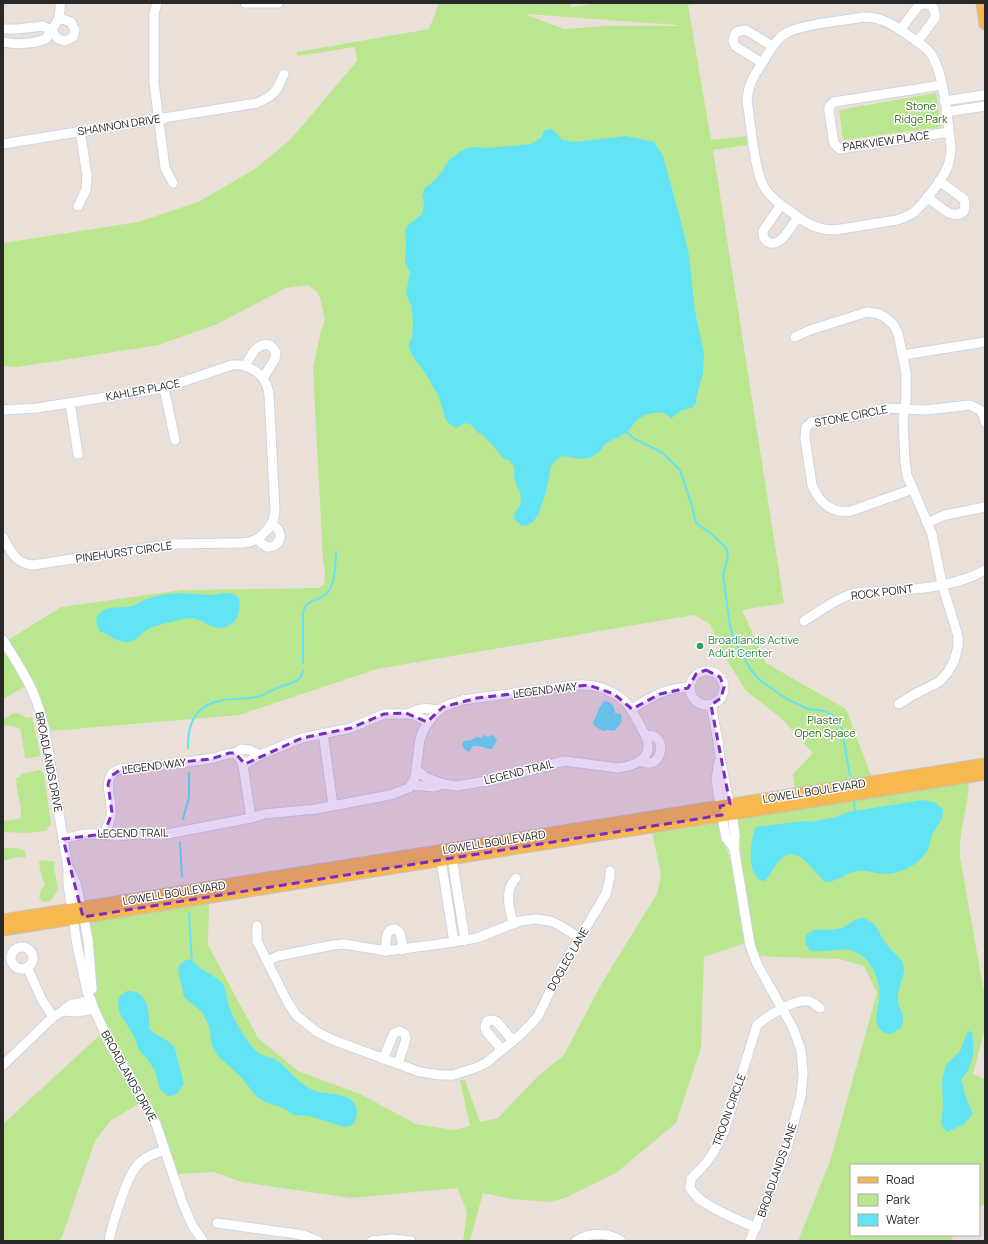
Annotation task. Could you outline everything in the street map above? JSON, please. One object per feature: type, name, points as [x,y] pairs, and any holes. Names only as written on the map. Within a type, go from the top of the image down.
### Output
[{"type":"main road","points":[[982,3],[985,24]]},
{"type":"main road","name":"LOWELL BOULEVARD","points":[[3,920],[77,913],[446,855],[726,810],[985,764]]},
{"type":"main road","name":"LOWELL BOULEVARD","points":[[726,810],[985,774]]},
{"type":"main road","name":"LOWELL BOULEVARD","points":[[3,930],[77,913]]},
{"type":"street","points":[[3,42],[14,44],[34,43],[46,39],[59,18],[60,3]]},
{"type":"street","points":[[157,3],[154,13],[153,72],[165,168],[174,182]]},
{"type":"street","points":[[245,3],[278,3]]},
{"type":"street","points":[[900,30],[919,5],[926,3],[930,5],[934,10],[935,18],[917,42]]},
{"type":"street","points":[[864,17],[881,19],[900,30],[931,53],[936,61],[942,85],[949,132],[951,156],[949,164],[939,181],[920,206],[905,217],[897,220],[835,230],[817,228],[808,224],[770,196],[758,174],[747,101],[751,82],[772,46],[783,35],[799,28],[864,17]]},
{"type":"street","points":[[3,28],[17,29],[43,26],[51,30],[58,39],[65,41],[72,37],[75,30],[72,22],[59,18]]},
{"type":"street","points":[[762,63],[735,46],[733,40],[735,33],[746,30],[772,46]]},
{"type":"street","name":"SHANNON DRIVE","points":[[3,144],[159,118],[237,111],[272,95],[278,89],[284,74]]},
{"type":"street","name":"PARKVIEW PLACE","points":[[942,85],[834,102],[831,104],[829,111],[834,144],[840,148],[949,132]]},
{"type":"street","points":[[944,101],[985,95]]},
{"type":"street","points":[[946,112],[985,106]]},
{"type":"street","points":[[78,206],[86,190],[87,175],[80,131]]},
{"type":"street","points":[[927,197],[952,214],[958,215],[964,211],[964,198],[939,181]]},
{"type":"street","points":[[782,205],[763,231],[763,235],[767,242],[780,242],[798,217]]},
{"type":"street","points":[[795,336],[867,312],[872,312],[886,318],[893,324],[898,333],[906,373],[903,445],[907,476],[932,534],[942,584],[958,636],[958,647],[948,672],[939,682],[899,704]]},
{"type":"street","points":[[903,355],[985,342]]},
{"type":"street","points":[[263,378],[276,356],[274,348],[265,344],[257,347],[245,366],[252,368],[263,378],[269,394],[275,506],[271,525],[259,538],[261,543],[267,547],[278,544],[281,537],[278,528],[271,525]]},
{"type":"street","name":"KAHLER PLACE","points":[[3,410],[27,409],[164,388],[232,365],[245,366]]},
{"type":"street","points":[[164,388],[175,440]]},
{"type":"street","points":[[70,403],[78,454]]},
{"type":"street","name":"STONE CIRCLE","points":[[913,489],[851,511],[835,511],[826,505],[815,492],[812,485],[805,438],[806,427],[812,422],[857,416],[886,408],[926,410],[970,405],[980,410],[984,416],[985,422]]},
{"type":"street","points":[[928,523],[945,515],[985,507]]},
{"type":"street","name":"PINEHURST CIRCLE","points":[[3,537],[16,558],[25,564],[33,565],[162,546],[240,543],[250,542],[259,538]]},
{"type":"street","name":"ROCK POINT","points":[[804,621],[841,598],[854,594],[942,584],[967,578],[985,570]]},
{"type":"street","name":"BROADLANDS DRIVE","points":[[3,640],[28,681],[40,711],[45,731],[68,868],[76,883],[77,945],[92,1004],[111,1046],[156,1124],[183,1204],[192,1225],[203,1241]]},
{"type":"street","points":[[706,670],[716,673],[723,681],[724,693],[721,698],[712,705],[706,705],[697,702],[693,698],[690,688],[690,683],[696,674],[706,670]]},
{"type":"street","name":"LEGEND WAY","points":[[417,770],[420,740],[428,722],[439,710],[452,703],[477,698],[577,685],[588,685],[602,688],[614,694],[627,703],[632,709]]},
{"type":"street","points":[[632,709],[649,698],[660,694],[672,690],[690,688]]},
{"type":"street","name":"BROADLANDS LANE","points":[[712,705],[726,810],[726,838],[734,848],[750,945],[756,964],[794,1028],[800,1045],[803,1061],[803,1086],[787,1148],[750,1241]]},
{"type":"street","name":"LEGEND WAY","points":[[409,714],[413,710],[420,709],[439,710]]},
{"type":"street","name":"LEGEND TRAIL","points":[[417,770],[425,776],[443,784],[456,786],[504,778],[565,761],[618,768],[635,765],[642,760],[645,763],[653,762],[660,756],[661,746],[656,739],[650,735],[646,736],[632,709]]},
{"type":"street","name":"LEGEND WAY","points":[[243,765],[260,755],[302,738],[351,728],[384,714],[415,715],[428,722]]},
{"type":"street","points":[[323,733],[333,805]]},
{"type":"street","points":[[642,760],[647,752],[648,744],[646,736]]},
{"type":"street","name":"LEGEND WAY","points":[[104,834],[112,813],[108,784],[110,776],[116,771],[123,768],[165,765],[211,759],[228,753],[235,753],[241,749],[250,750],[260,755]]},
{"type":"street","points":[[235,753],[243,765],[251,818]]},
{"type":"street","points":[[411,785],[417,770]]},
{"type":"street","name":"LEGEND TRAIL","points":[[63,839],[83,834],[104,834],[114,836],[139,834],[162,835],[251,818],[264,814],[316,809],[390,796],[400,793],[409,788],[411,785],[434,787],[443,784]]},
{"type":"street","points":[[446,855],[465,940]]},
{"type":"street","points":[[446,855],[454,942]]},
{"type":"street","name":"DOGLEG LANE","points":[[257,926],[257,941],[291,1008],[303,1021],[322,1035],[383,1059],[429,1074],[453,1074],[475,1068],[494,1057],[524,1031],[538,1016],[560,970],[606,894],[610,871]]},
{"type":"street","points":[[514,924],[509,904],[510,891],[513,881],[516,878]]},
{"type":"street","points":[[267,961],[278,956],[333,945],[344,944],[386,951],[403,950],[454,942],[477,938],[527,920],[545,920],[559,925],[580,938]]},
{"type":"street","points":[[386,951],[386,935],[392,929],[400,933],[403,950]]},
{"type":"street","points":[[27,967],[42,1000],[53,1016]]},
{"type":"street","name":"TROON CIRCLE","points":[[756,1228],[714,1208],[692,1193],[686,1181],[706,1163],[722,1137],[749,1054],[752,1029],[763,1020],[791,1004],[811,1001],[820,1008]]},
{"type":"street","points":[[3,1065],[53,1016],[63,1011],[70,1005],[92,1004]]},
{"type":"street","points":[[502,1050],[486,1031],[484,1027],[487,1021],[493,1020],[497,1022],[513,1041]]},
{"type":"street","points":[[383,1059],[394,1033],[400,1031],[405,1034],[406,1039],[398,1064]]},
{"type":"street","points":[[109,1241],[132,1172],[144,1159],[150,1155],[165,1150]]},
{"type":"street","points":[[217,1223],[297,1234],[318,1241]]},
{"type":"street","points":[[576,1241],[584,1237],[599,1234],[613,1236],[621,1241]]},
{"type":"street","points":[[372,1241],[392,1239],[411,1240]]},
{"type":"highlighted area","points":[[706,670],[720,677],[724,687],[721,698],[711,705],[730,804],[720,806],[722,815],[83,917],[63,839],[104,834],[112,813],[108,784],[111,776],[123,768],[211,759],[229,753],[235,753],[245,764],[302,738],[351,728],[384,714],[406,713],[427,722],[443,707],[477,698],[588,685],[614,694],[632,709],[660,694],[688,688],[696,674]]},
{"type":"green space","name":"Plaster Open Space","points":[[439,3],[570,3],[571,7],[598,3],[702,3],[688,5],[711,140],[747,136],[747,145],[713,150],[784,603],[742,610],[766,663],[846,709],[872,778],[795,789],[793,774],[813,753],[781,718],[746,691],[723,654],[710,624],[694,615],[377,669],[239,715],[51,731],[38,695],[8,640],[61,607],[182,590],[318,588],[324,585],[325,573],[323,562],[313,368],[321,330],[325,320],[320,298],[317,292],[308,285],[286,288],[217,324],[159,345],[18,367],[3,366],[3,243],[138,222],[198,202],[255,169],[291,139],[357,61],[355,47],[297,56],[297,52],[429,29]],"holes":[[[525,14],[677,25],[607,26],[564,29]]]},
{"type":"green space","name":"Stone Ridge Park","points":[[936,93],[941,127],[843,140],[839,110]]},
{"type":"green space","points":[[3,647],[26,686],[3,699]]},
{"type":"green space","points":[[18,713],[27,718],[32,717],[40,752],[38,757],[25,758],[21,731],[19,728],[6,725],[3,728],[3,720],[12,714]]},
{"type":"green space","points":[[40,770],[44,774],[51,824],[46,831],[26,833],[3,832],[3,821],[19,819],[21,817],[16,778],[20,777],[21,774]]},
{"type":"green space","points":[[969,780],[969,790],[961,838],[960,857],[985,998],[985,1028],[973,1074],[985,1079],[985,1203],[980,1208],[980,1164],[850,1164],[850,1236],[954,1236],[950,1241],[798,1241],[830,1161],[877,993],[864,966],[839,959],[757,956],[743,879],[738,820],[740,817]]},
{"type":"green space","points":[[717,823],[721,827],[735,879],[746,943],[704,957],[701,1048],[676,1123],[616,1173],[565,1198],[549,1202],[511,1199],[483,1193],[470,1241],[463,1241],[467,1212],[457,1188],[351,1198],[241,1182],[214,1172],[177,1174],[98,1010],[95,1000],[89,926],[91,921],[209,901],[208,945],[258,1038],[298,1071],[360,1094],[416,1124],[454,1130],[470,1126],[460,1080],[465,1080],[480,1122],[498,1118],[537,1077],[564,1055],[603,981],[657,894],[661,876],[652,831],[676,830]]},
{"type":"green space","points":[[3,848],[17,848],[24,850],[26,855],[25,858],[17,857],[3,861]]},
{"type":"green space","points":[[39,861],[55,862],[54,866],[58,889],[51,901],[42,902],[39,897],[41,889],[45,886],[40,871]]},
{"type":"green space","points":[[100,1035],[140,1103],[110,1121],[95,1141],[62,1237],[59,1241],[3,1241],[3,1124]]},
{"type":"water","points":[[552,129],[563,140],[574,142],[626,136],[654,142],[663,156],[689,256],[695,311],[704,354],[703,373],[696,399],[697,402],[692,408],[680,411],[671,419],[666,414],[661,412],[643,416],[624,434],[606,443],[600,451],[592,457],[581,459],[564,456],[560,457],[551,466],[546,492],[539,513],[533,522],[522,526],[515,520],[514,516],[520,506],[521,497],[514,477],[514,466],[509,460],[503,459],[496,449],[485,437],[477,432],[472,425],[465,423],[456,428],[448,423],[439,397],[426,374],[413,357],[409,348],[409,342],[412,338],[413,320],[411,305],[406,294],[410,272],[405,263],[405,230],[407,226],[421,215],[424,201],[422,195],[425,188],[434,181],[449,160],[461,151],[470,147],[488,148],[531,144],[541,138],[544,131]]},
{"type":"water","points":[[181,593],[209,595],[228,593],[236,595],[239,598],[238,616],[233,623],[225,628],[214,627],[194,618],[174,621],[148,629],[131,642],[118,640],[99,631],[96,620],[97,616],[109,608],[128,607],[153,597]]},
{"type":"water","points":[[604,701],[612,704],[615,713],[621,714],[622,719],[620,724],[614,731],[603,731],[594,726],[593,722],[600,706]]},
{"type":"water","points":[[484,735],[488,737],[493,735],[497,740],[492,749],[473,746],[469,752],[464,749],[462,744],[464,741],[477,737],[481,738]]},
{"type":"water","points":[[923,800],[936,803],[943,810],[942,819],[933,834],[926,853],[917,863],[904,870],[884,874],[865,871],[855,872],[834,881],[825,882],[806,861],[794,855],[788,855],[780,860],[765,881],[759,879],[754,874],[751,849],[756,827],[803,821],[811,822],[836,817],[848,812]]},
{"type":"water","points":[[863,918],[874,924],[889,948],[904,965],[904,973],[898,995],[898,1003],[903,1014],[903,1022],[901,1028],[891,1034],[882,1031],[877,1024],[876,1015],[879,992],[877,978],[874,971],[865,959],[860,954],[848,950],[811,951],[805,944],[806,936],[812,931],[844,927],[855,920]]},
{"type":"water","points":[[188,959],[222,983],[235,1020],[245,1037],[256,1051],[278,1061],[299,1081],[313,1090],[349,1098],[357,1109],[356,1119],[353,1124],[345,1127],[309,1116],[293,1115],[283,1108],[263,1101],[256,1096],[241,1077],[218,1056],[212,1046],[209,1026],[202,1012],[184,997],[178,970],[180,964]]},
{"type":"water","points":[[127,991],[134,991],[143,998],[148,1009],[149,1028],[155,1034],[170,1043],[175,1049],[184,1084],[177,1094],[169,1096],[160,1089],[155,1071],[139,1050],[134,1036],[119,1012],[118,1001],[120,996]]},
{"type":"water","points":[[968,1031],[972,1032],[973,1051],[969,1069],[961,1079],[973,1114],[964,1124],[948,1132],[941,1124],[943,1106],[942,1080],[946,1065],[960,1051]]},
{"type":"waterway","points":[[626,431],[633,438],[663,453],[680,470],[696,523],[713,535],[726,548],[728,557],[723,575],[730,626],[734,640],[751,670],[761,681],[787,699],[808,709],[825,711],[838,721],[842,730],[850,776]]},
{"type":"waterway","points":[[303,663],[303,613],[310,602],[323,597],[332,585],[336,552]]},
{"type":"waterway","points":[[188,748],[189,731],[195,716],[200,710],[214,702],[260,696],[294,682],[300,678],[303,670]]},
{"type":"waterway","points":[[183,819],[189,797],[189,773]]},
{"type":"waterway","points":[[854,802],[855,811]]},
{"type":"waterway","points":[[180,842],[182,877]]},
{"type":"waterway","points":[[189,913],[192,964]]},
{"type":"place","name":"Broadlands Active Adult Center","points":[[700,646]]}]
